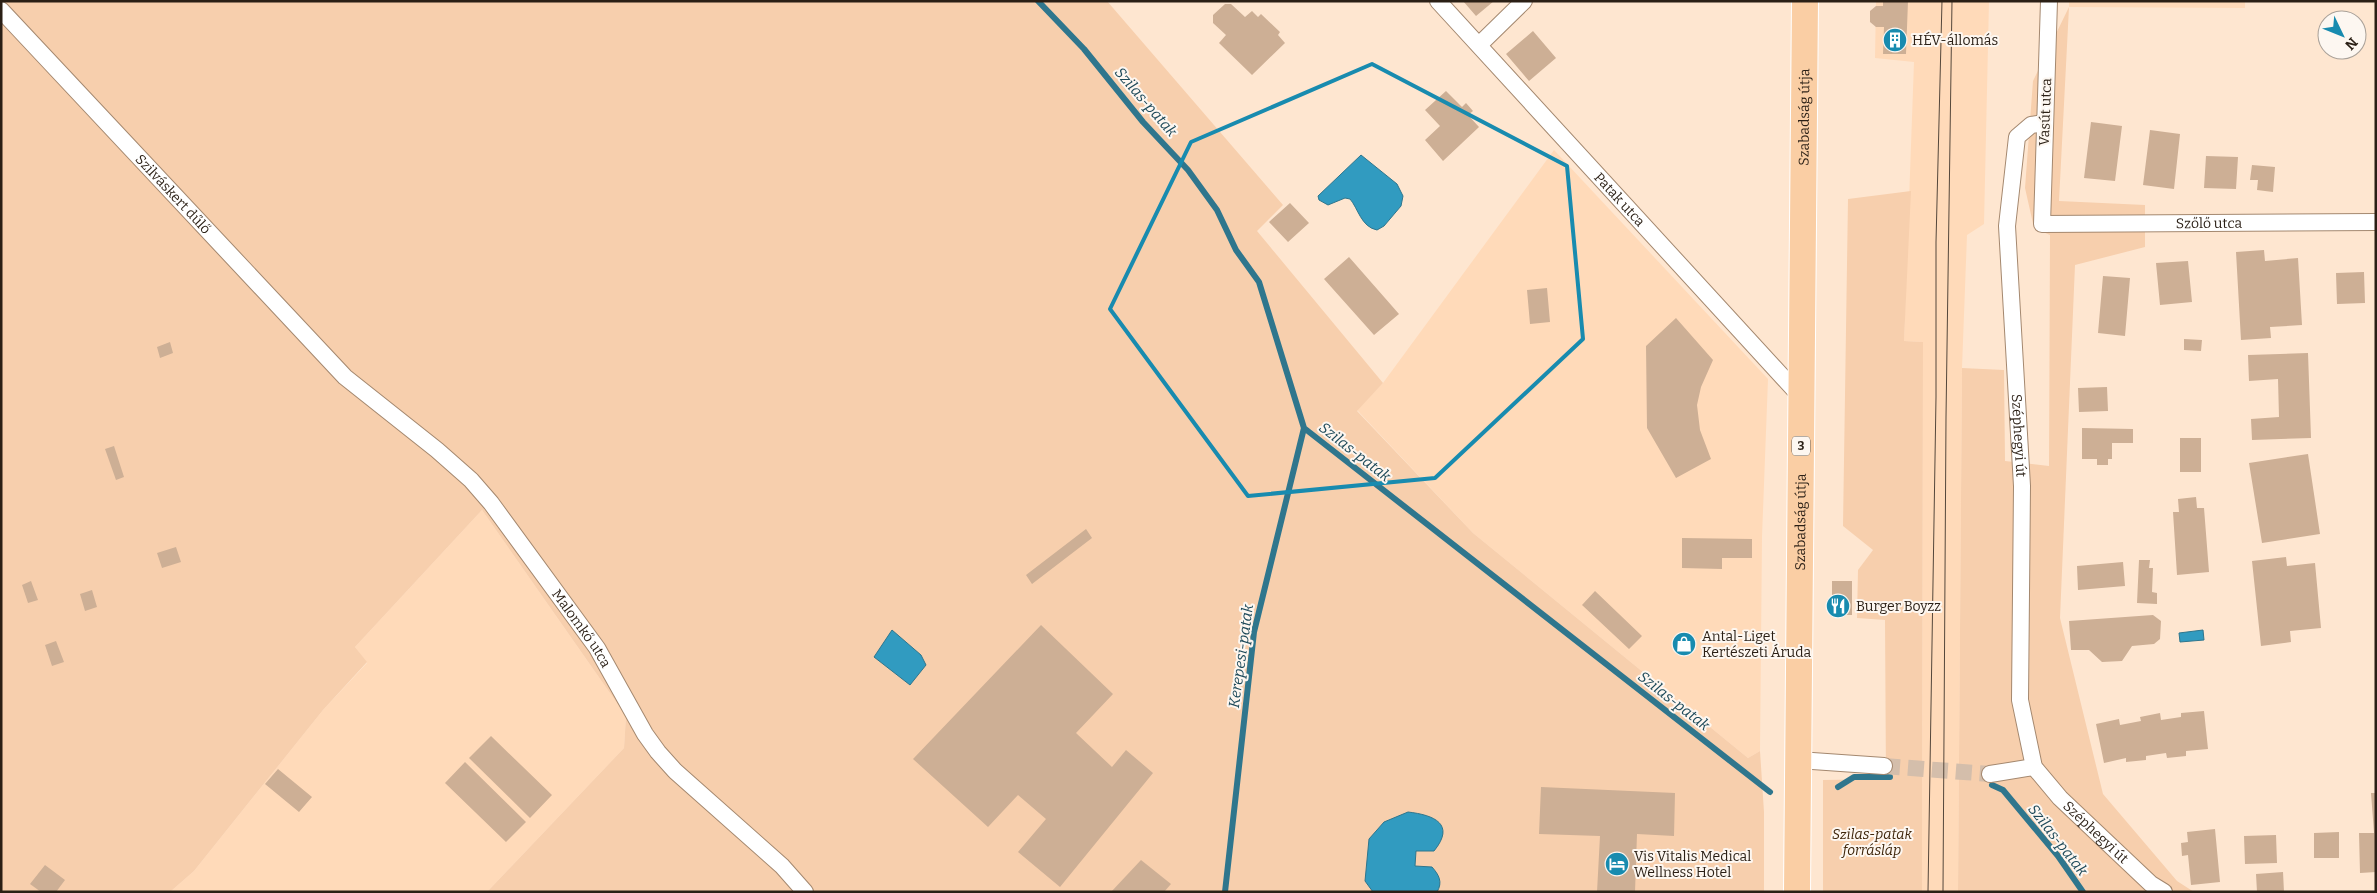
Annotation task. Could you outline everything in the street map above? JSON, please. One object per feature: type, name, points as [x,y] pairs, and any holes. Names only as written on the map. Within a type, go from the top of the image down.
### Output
[{"type":"main road","name":"Szabadság útja","points":[[1797,892],[1805,1]]},
{"type":"street","name":"Patak utca","points":[[1438,1],[1801,397]]},
{"type":"street","points":[[1479,45],[1524,1]]},
{"type":"street","name":"Vasút utca","points":[[2042,224],[2048,1]]},
{"type":"street","name":"Szilváskert dűlő","points":[[1,10],[345,377]]},
{"type":"street","name":"Széphegyi út","points":[[2044,123],[2031,125],[2017,137],[2007,226],[2022,486],[2020,700],[2034,767],[2060,798],[2151,884],[2164,892]]},
{"type":"street","name":"Szőlő utca","points":[[2042,224],[2376,222]]},
{"type":"street","name":"Malomkő utca","points":[[345,377],[438,450],[471,480],[491,503],[597,648],[645,734],[658,752],[675,771],[782,866],[806,892]]},
{"type":"street","points":[[1798,760],[1884,766]]},
{"type":"street","points":[[1990,774],[2034,767]]},
{"type":"highlighted area","points":[[1372,64],[1567,166],[1583,339],[1435,478],[1248,496],[1110,309],[1191,142]]},
{"type":"shaded area","points":[[1876,1],[1989,1],[1984,224],[1967,235],[1962,368],[1958,892],[1922,892],[1923,342],[1904,341],[1914,62],[1875,58]]},
{"type":"shaded area","points":[[2069,1],[2245,1],[2245,8],[2069,7]]},
{"type":"shaded area","points":[[1554,150],[1768,379],[1762,537],[1760,751],[1748,758],[1473,533],[1357,410],[1383,383]]},
{"type":"shaded area","points":[[482,510],[626,716],[624,748],[487,892],[170,892],[194,871],[323,710],[367,663],[355,647]]},
{"type":"green space","points":[[1,1],[1107,1],[1283,205],[1257,231],[1383,383],[1357,411],[1473,533],[1748,758],[1760,751],[1764,812],[1764,892],[487,892],[624,748],[626,716],[482,510],[355,647],[367,662],[323,710],[194,871],[170,892],[1,892]]},
{"type":"green space","points":[[2069,7],[2059,201],[2145,205],[2145,247],[2075,265],[2060,618],[2103,794],[2177,881],[2194,892],[1958,892],[1962,368],[2004,370],[2005,461],[2049,466],[2050,235],[2034,228],[2025,188],[2033,81]]},
{"type":"green space","name":"Szilas-patak forrásláp","points":[[1911,191],[1904,341],[1923,342],[1922,892],[1823,892],[1823,780],[1886,779],[1885,620],[1857,618],[1858,570],[1873,550],[1843,526],[1848,199]]},
{"type":"water","points":[[1361,155],[1397,184],[1403,196],[1401,206],[1384,226],[1377,230],[1367,225],[1350,199],[1345,198],[1328,205],[1319,200],[1318,196]]},
{"type":"water","points":[[892,630],[921,655],[926,665],[910,685],[874,657]]},
{"type":"water","points":[[2203,630],[2204,640],[2180,642],[2179,633]]},
{"type":"water","points":[[1408,812],[1433,819],[1439,822],[1442,828],[1443,834],[1434,851],[1416,851],[1415,866],[1432,867],[1439,879],[1439,888],[1437,892],[1373,892],[1365,881],[1369,839],[1384,822]]},
{"type":"building","points":[[1463,1],[1494,1],[1476,16]]},
{"type":"building","name":"HÉV-állomás","points":[[1883,1],[1908,1],[1906,54],[1883,54],[1884,27],[1876,27],[1870,22],[1870,11],[1876,6],[1883,6]]},
{"type":"building","points":[[1225,4],[1231,4],[1245,17],[1252,11],[1258,17],[1261,14],[1280,32],[1278,35],[1285,43],[1252,75],[1219,43],[1226,35],[1213,23],[1213,15]]},
{"type":"building","points":[[1533,31],[1556,58],[1529,81],[1506,54]]},
{"type":"building","points":[[1446,91],[1462,107],[1466,103],[1473,111],[1468,115],[1479,127],[1443,161],[1425,140],[1440,126],[1425,110]]},
{"type":"building","points":[[2091,122],[2122,126],[2115,181],[2084,178]]},
{"type":"building","points":[[2150,130],[2180,134],[2174,189],[2143,185]]},
{"type":"building","points":[[2206,156],[2238,157],[2236,189],[2204,188]]},
{"type":"building","points":[[2252,165],[2275,167],[2273,192],[2257,190],[2258,180],[2250,180]]},
{"type":"building","points":[[1290,203],[1309,223],[1288,242],[1269,222]]},
{"type":"building","points":[[2264,250],[2265,261],[2298,258],[2302,325],[2270,327],[2271,338],[2241,340],[2236,252]]},
{"type":"building","points":[[1349,257],[1399,314],[1374,335],[1324,279]]},
{"type":"building","points":[[2188,261],[2192,302],[2160,305],[2156,263]]},
{"type":"building","points":[[2364,272],[2365,303],[2337,304],[2336,273]]},
{"type":"building","points":[[2103,276],[2130,278],[2125,336],[2098,333]]},
{"type":"building","points":[[1547,288],[1550,322],[1530,324],[1527,290]]},
{"type":"building","points":[[1676,318],[1713,360],[1701,387],[1697,405],[1700,430],[1711,459],[1676,478],[1647,428],[1646,346]]},
{"type":"building","points":[[2184,339],[2202,340],[2201,351],[2184,350]]},
{"type":"building","points":[[170,342],[173,353],[160,358],[157,347]]},
{"type":"building","points":[[2308,353],[2311,438],[2252,440],[2251,419],[2279,417],[2278,379],[2249,381],[2248,355]]},
{"type":"building","points":[[2107,387],[2108,411],[2079,412],[2078,388]]},
{"type":"building","points":[[2082,428],[2133,429],[2133,443],[2112,443],[2112,459],[2108,459],[2108,465],[2097,465],[2097,459],[2082,459]]},
{"type":"building","points":[[2180,438],[2201,438],[2201,472],[2180,472]]},
{"type":"building","points":[[114,446],[124,477],[116,480],[105,449]]},
{"type":"building","points":[[2308,454],[2320,534],[2262,543],[2249,463]]},
{"type":"building","points":[[2196,497],[2197,508],[2204,508],[2209,572],[2177,575],[2173,512],[2179,512],[2178,499]]},
{"type":"building","points":[[1086,529],[1092,538],[1032,584],[1026,575]]},
{"type":"building","points":[[1682,538],[1752,539],[1752,558],[1722,558],[1722,569],[1682,568]]},
{"type":"building","points":[[176,547],[181,562],[162,568],[157,553]]},
{"type":"building","points":[[2286,557],[2287,566],[2315,563],[2321,628],[2290,631],[2291,642],[2261,646],[2252,561]]},
{"type":"building","points":[[2139,560],[2150,560],[2149,568],[2153,568],[2152,592],[2157,593],[2157,604],[2137,603]]},
{"type":"building","points":[[2123,562],[2125,586],[2078,590],[2077,566]]},
{"type":"building","points":[[31,581],[38,600],[28,603],[22,585]]},
{"type":"building","points":[[1832,581],[1852,581],[1852,615],[1832,615]]},
{"type":"building","points":[[92,590],[97,607],[85,611],[80,594]]},
{"type":"building","points":[[1595,591],[1642,636],[1629,649],[1582,605]]},
{"type":"building","points":[[2153,615],[2161,621],[2160,639],[2154,644],[2132,646],[2122,661],[2102,662],[2089,650],[2071,650],[2069,621]]},
{"type":"building","points":[[1041,625],[1113,694],[1076,733],[1112,767],[1126,750],[1153,773],[1060,887],[1018,852],[1046,819],[1018,795],[988,827],[913,759]]},
{"type":"building","points":[[56,641],[64,662],[52,666],[45,645]]},
{"type":"building","points":[[2204,711],[2208,749],[2186,751],[2186,756],[2167,758],[2166,753],[2146,756],[2146,760],[2126,762],[2126,758],[2104,763],[2096,724],[2119,719],[2120,725],[2141,721],[2140,717],[2160,713],[2161,720],[2181,717],[2181,713]]},
{"type":"building","points":[[491,736],[552,795],[530,818],[469,758]]},
{"type":"building","points":[[465,762],[526,822],[506,842],[445,783]]},
{"type":"building","points":[[278,769],[312,797],[299,812],[265,784]]},
{"type":"building","name":"Vis Vitalis Medical Wellness Hotel","points":[[1541,787],[1675,793],[1674,836],[1637,834],[1635,892],[1597,892],[1600,836],[1539,834]]},
{"type":"building","points":[[2371,793],[2376,793],[2376,872],[2360,873],[2359,833],[2374,833]]},
{"type":"building","points":[[2215,829],[2220,882],[2191,885],[2188,855],[2182,856],[2181,843],[2188,842],[2187,832]]},
{"type":"building","points":[[2339,832],[2339,858],[2314,858],[2314,833]]},
{"type":"building","points":[[2276,835],[2277,863],[2245,864],[2244,836]]},
{"type":"building","points":[[1141,860],[1171,884],[1164,892],[1111,892]]},
{"type":"building","points":[[45,865],[65,880],[56,892],[41,892],[30,884]]},
{"type":"building","points":[[2283,872],[2284,892],[2257,892],[2256,874]]},
{"type":"waterway","name":"Szilas-patak","points":[[1038,1],[1084,49],[1143,122],[1188,170],[1217,210],[1236,250],[1259,282],[1304,428],[1770,792]]},
{"type":"waterway","name":"Kerepesi-patak","points":[[1225,892],[1254,632],[1304,428]]},
{"type":"waterway","name":"Szilas-patak","points":[[1838,787],[1854,777],[1890,777]]},
{"type":"waterway","name":"Szilas-patak","points":[[1992,785],[2003,790],[2058,856],[2083,892]]},
{"type":"tunnel","points":[[1884,766],[1990,774]]},
{"type":"tram line","points":[[1928,892],[1936,397],[1936,242],[1942,1]]},
{"type":"tram line","points":[[1943,892],[1946,417],[1952,1]]},
{"type":"place","name":"HÉV-állomás","points":[[1895,40]]},
{"type":"place","name":"Burger Boyzz","points":[[1838,606]]},
{"type":"place","name":"Antal-Liget Kertészeti Áruda","points":[[1684,644]]},
{"type":"place","name":"Vis Vitalis Medical Wellness Hotel","points":[[1617,864]]}]
